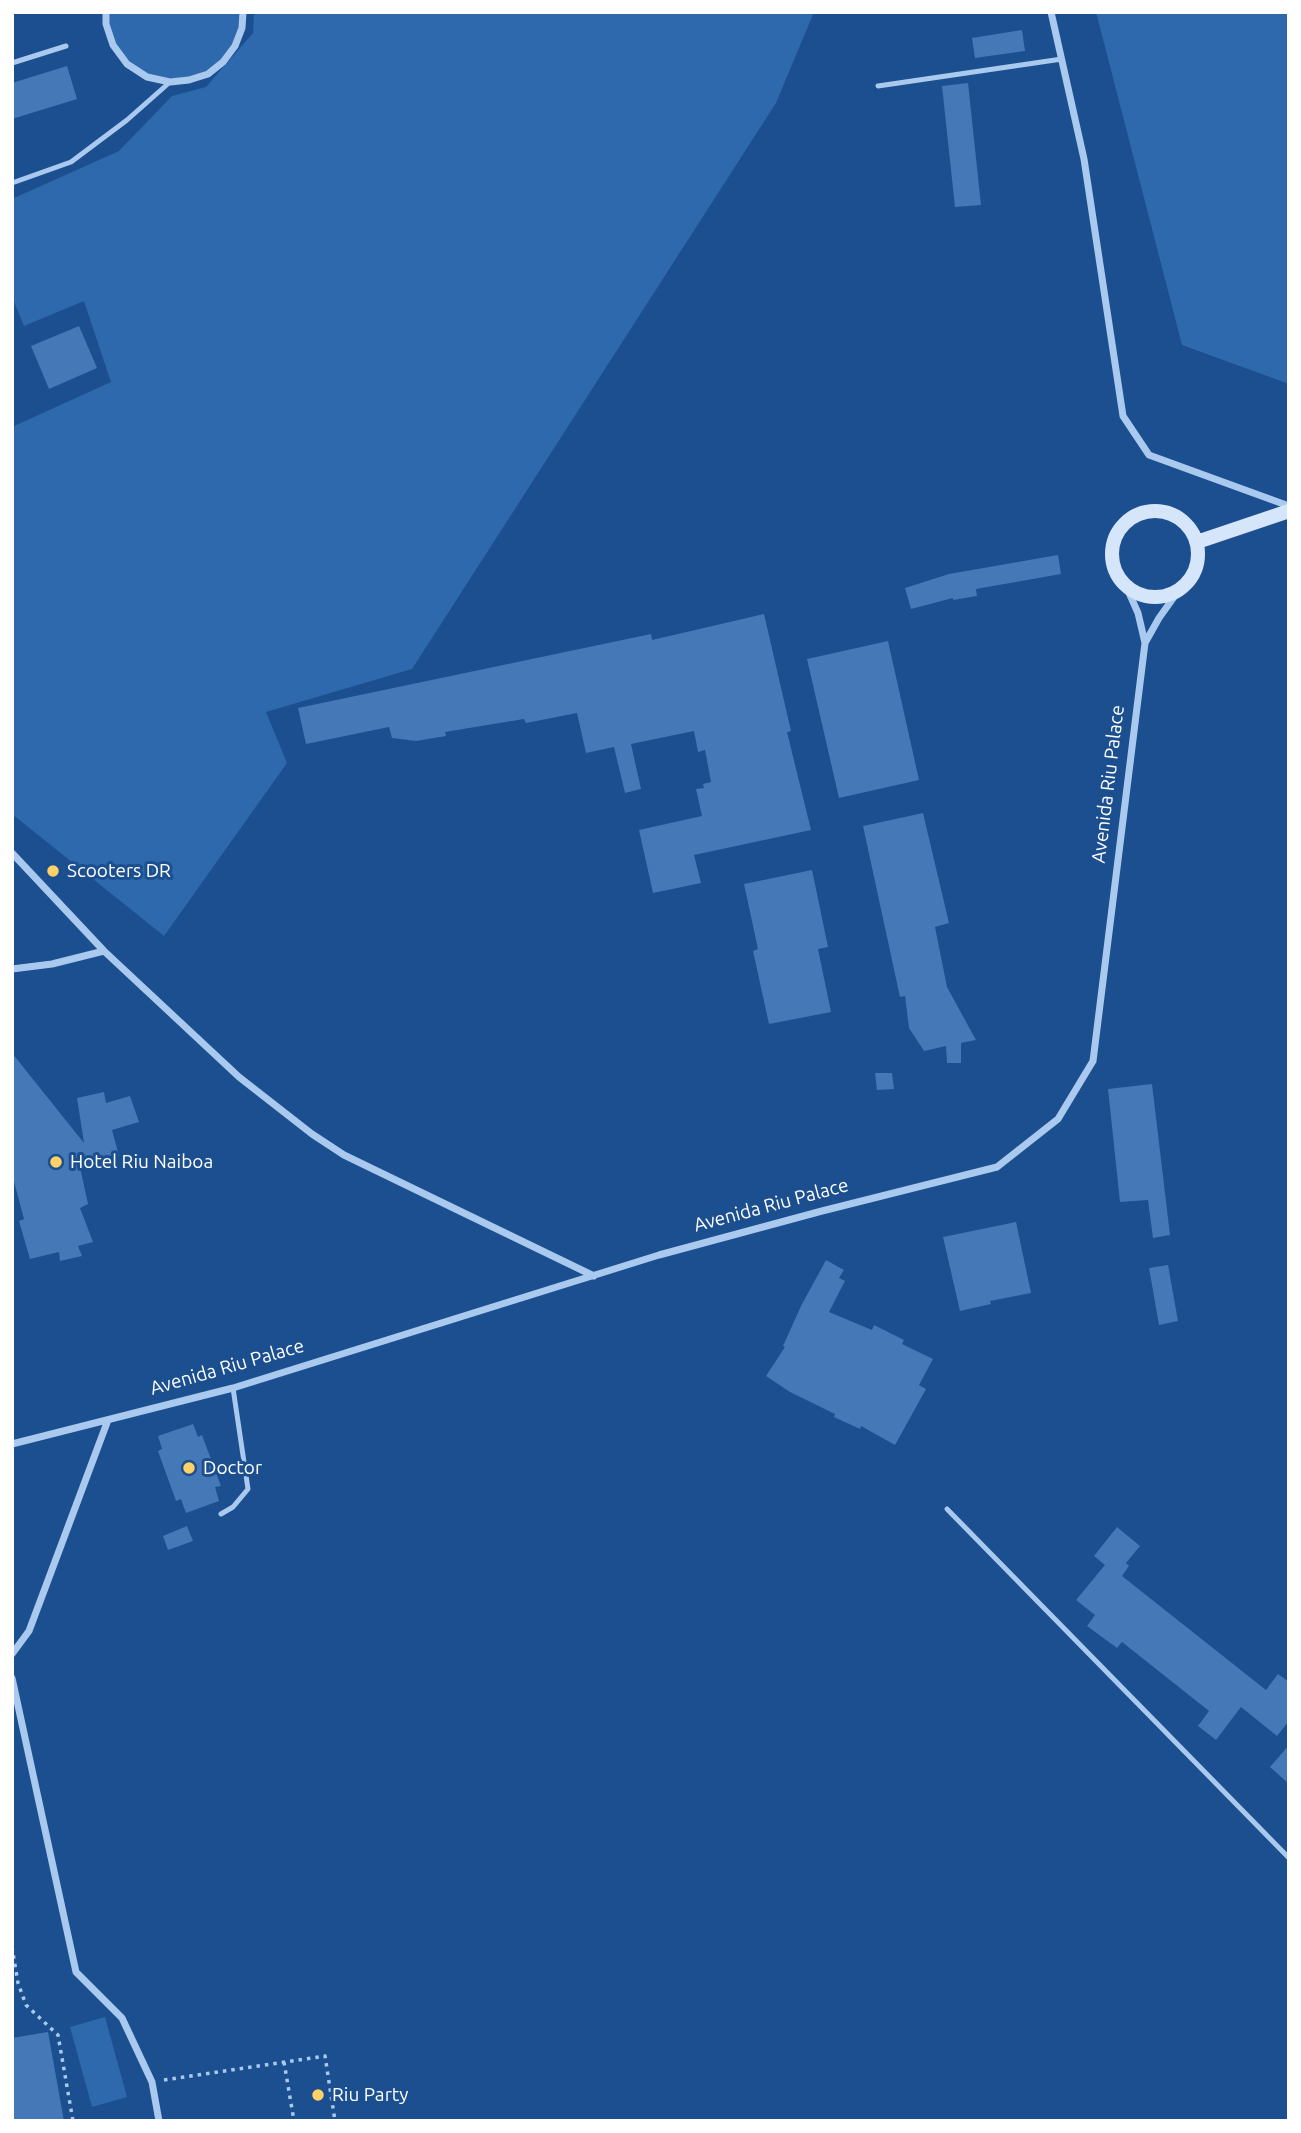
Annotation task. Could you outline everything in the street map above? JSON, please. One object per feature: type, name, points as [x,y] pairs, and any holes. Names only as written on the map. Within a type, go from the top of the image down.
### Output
[{"type":"street","points":[[106,12],[106,24],[113,46],[127,64],[147,77],[170,82],[208,74],[223,62],[235,46],[242,28],[243,12]]},
{"type":"street","points":[[1051,12],[1084,159],[1123,416],[1149,455],[1289,509]]},
{"type":"street","points":[[1197,542],[1289,509]]},
{"type":"street","points":[[1153,511],[1180,519],[1197,542],[1199,556],[1196,569],[1189,581],[1167,596],[1139,594],[1126,586],[1117,575],[1112,547],[1117,533],[1126,522],[1139,514],[1153,511]]},
{"type":"street","name":"Avenida Riu Palace","points":[[12,1444],[233,1388],[659,1255],[997,1167],[1058,1119],[1093,1060],[1145,643],[1138,613],[1126,586]]},
{"type":"street","name":"Avenida Riu Palace","points":[[1145,643],[1179,590]]},
{"type":"street","points":[[12,853],[104,951],[239,1077],[344,1155],[594,1276]]},
{"type":"street","points":[[12,969],[23,970],[104,951]]},
{"type":"street","points":[[12,1654],[29,1631],[108,1420]]},
{"type":"street","points":[[12,1678],[76,1972],[122,2018],[152,2082],[159,2121]]},
{"type":"lane","points":[[12,63],[66,46]]},
{"type":"lane","points":[[878,86],[1062,59]]},
{"type":"lane","points":[[12,183],[72,162],[127,120],[170,82]]},
{"type":"lane","points":[[221,1514],[233,1507],[248,1489],[233,1388]]},
{"type":"lane","points":[[947,1509],[1289,1858]]},
{"type":"path","points":[[12,1947],[18,1983],[26,2005],[58,2035],[72,2121]]},
{"type":"path","points":[[152,2082],[325,2056],[335,2121]]},
{"type":"path","points":[[284,2062],[294,2121]]},
{"type":"shaded area","points":[[106,12],[243,12],[242,28],[223,62],[189,80],[147,77],[127,64],[113,45]]},
{"type":"shaded area","points":[[254,12],[814,12],[776,103],[412,669],[266,712],[287,763],[164,936],[12,814],[12,427],[111,382],[84,301],[24,326],[12,297],[12,199],[119,151],[172,96],[206,87],[253,33]]},
{"type":"shaded area","points":[[1096,12],[1289,12],[1289,384],[1182,345]]},
{"type":"shaded area","points":[[105,2017],[127,2097],[92,2107],[70,2027]]},
{"type":"building","points":[[1022,30],[1025,51],[975,58],[972,38]]},
{"type":"building","points":[[67,66],[77,99],[12,119],[12,83]]},
{"type":"building","points":[[968,83],[981,205],[955,207],[942,86]]},
{"type":"building","points":[[79,326],[97,368],[49,389],[31,346]]},
{"type":"building","points":[[1058,555],[1061,574],[976,589],[977,596],[953,598],[911,609],[905,588],[949,574]]},
{"type":"building","points":[[764,614],[791,731],[787,732],[811,830],[694,855],[701,883],[653,893],[639,830],[702,816],[696,789],[704,788],[703,784],[711,782],[705,750],[698,752],[694,731],[631,744],[641,789],[625,793],[614,747],[586,753],[577,713],[526,723],[524,719],[445,732],[446,736],[416,741],[392,738],[389,727],[306,744],[298,708],[651,634],[652,640]]},
{"type":"building","points":[[888,641],[919,780],[839,798],[807,659]]},
{"type":"building","points":[[923,813],[949,923],[935,927],[947,987],[976,1040],[961,1043],[961,1063],[947,1063],[946,1046],[924,1051],[909,1028],[905,996],[900,997],[863,826]]},
{"type":"building","points":[[812,870],[828,947],[818,949],[831,1012],[769,1024],[753,951],[758,949],[744,884]]},
{"type":"building","name":"Hotel Riu Naiboa","points":[[12,1053],[84,1143],[77,1098],[104,1092],[106,1103],[130,1096],[139,1122],[112,1130],[119,1156],[80,1167],[88,1204],[80,1208],[93,1242],[78,1246],[82,1256],[60,1261],[59,1252],[30,1259],[19,1221],[24,1219],[12,1174]]},
{"type":"building","points":[[875,1073],[892,1073],[894,1089],[877,1090]]},
{"type":"building","points":[[1152,1084],[1170,1235],[1153,1238],[1148,1200],[1120,1202],[1108,1089]]},
{"type":"building","points":[[1016,1222],[1031,1293],[990,1301],[991,1304],[960,1311],[943,1237]]},
{"type":"building","points":[[826,1260],[844,1270],[839,1278],[845,1281],[829,1312],[872,1330],[874,1325],[904,1340],[902,1344],[933,1359],[919,1385],[926,1389],[895,1445],[861,1426],[860,1429],[834,1417],[835,1414],[790,1392],[766,1376],[785,1347],[783,1346],[801,1306]]},
{"type":"building","points":[[1168,1265],[1178,1321],[1159,1325],[1149,1268]]},
{"type":"building","name":"Doctor","points":[[193,1424],[198,1437],[202,1435],[221,1486],[215,1487],[219,1501],[186,1513],[181,1499],[176,1501],[158,1451],[162,1449],[158,1436]]},
{"type":"building","points":[[187,1526],[193,1541],[168,1550],[163,1536]]},
{"type":"building","points":[[1117,1527],[1140,1546],[1126,1563],[1129,1566],[1122,1576],[1266,1690],[1278,1674],[1289,1682],[1289,1721],[1277,1736],[1241,1707],[1216,1740],[1198,1726],[1209,1711],[1122,1642],[1117,1648],[1087,1626],[1095,1615],[1076,1600],[1105,1565],[1094,1556]]},
{"type":"building","points":[[1289,1745],[1289,1784],[1270,1767]]},
{"type":"building","points":[[48,2032],[64,2121],[12,2121],[12,2038]]},
{"type":"place","name":"Scooters DR","points":[[53,871]]},
{"type":"place","name":"Hotel Riu Naiboa","points":[[56,1162]]},
{"type":"place","name":"Doctor","points":[[189,1468]]},
{"type":"place","name":"Riu Party","points":[[318,2095]]}]
